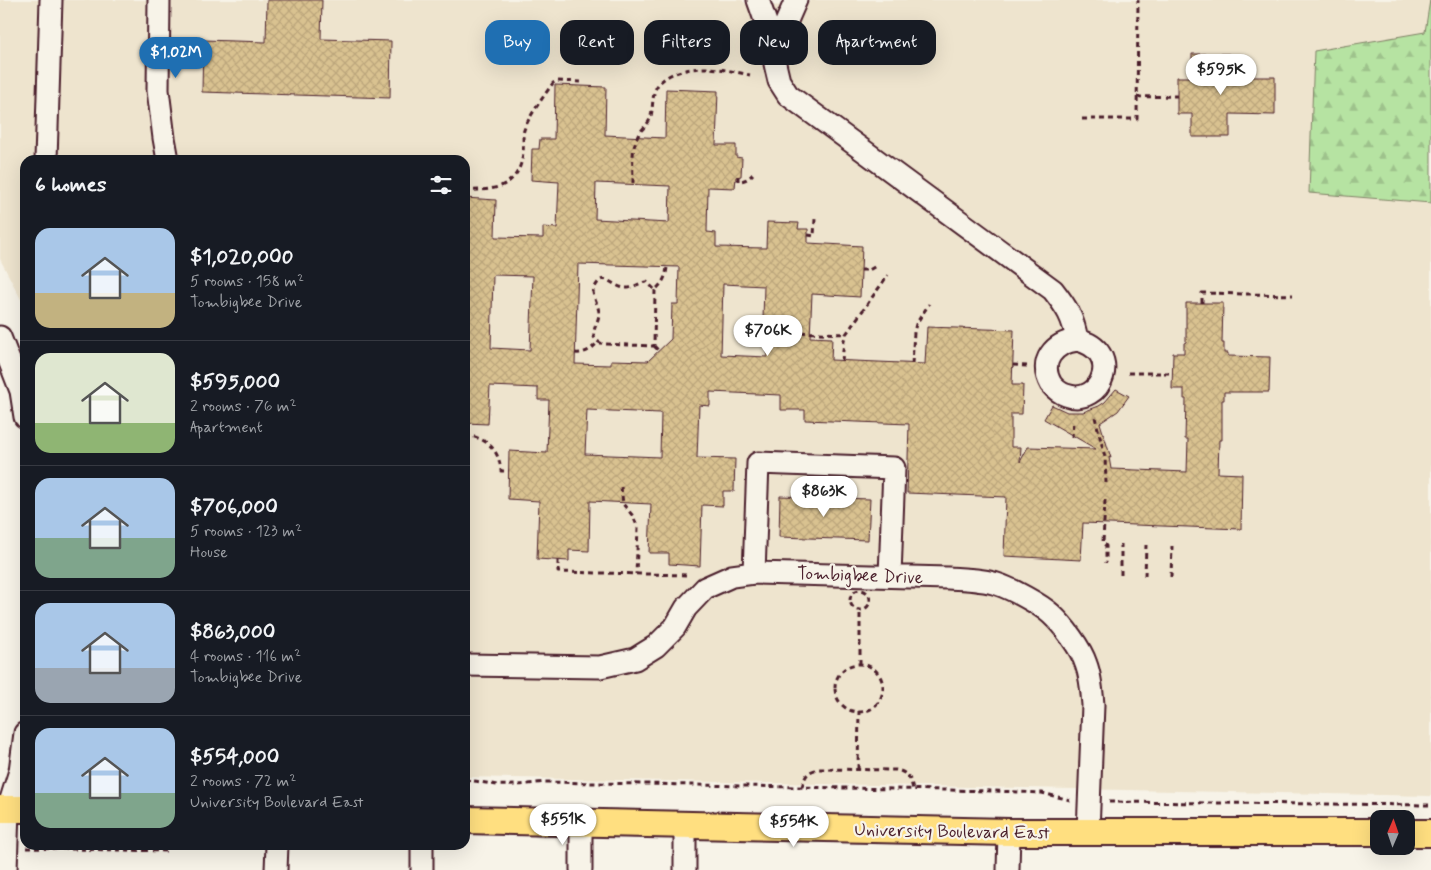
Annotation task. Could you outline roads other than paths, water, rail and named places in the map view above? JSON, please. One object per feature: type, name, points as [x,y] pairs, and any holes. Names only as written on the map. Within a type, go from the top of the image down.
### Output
[{"type":"main road","name":"University Boulevard East","points":[[470,820],[1009,832],[1370,832]]},
{"type":"main road","points":[[1415,832],[1431,833]]},
{"type":"street","points":[[46,155],[51,0]]},
{"type":"street","points":[[159,0],[158,90],[167,155]]},
{"type":"street","points":[[758,0],[765,20]]},
{"type":"street","points":[[787,20],[796,0]]},
{"type":"street","points":[[775,65],[778,81],[788,95],[1053,290],[1066,306],[1074,324],[1077,340]]},
{"type":"street","points":[[0,337],[20,391]]},
{"type":"street","points":[[754,572],[758,463],[894,468],[890,576]]},
{"type":"street","name":"Tombigbee Drive","points":[[470,665],[600,667],[634,659],[656,646],[675,627],[686,608],[705,588],[732,576],[754,572],[972,580],[996,584],[1019,593],[1050,614],[1075,643],[1086,664],[1092,686],[1093,705],[1088,832]]},
{"type":"street","points":[[6,870],[8,806],[20,771]]},
{"type":"street","points":[[581,822],[581,870]]},
{"type":"street","points":[[685,825],[686,870]]},
{"type":"street","points":[[1008,870],[1009,832]]},
{"type":"street","points":[[276,870],[277,850]]},
{"type":"street","points":[[422,850],[422,870]]}]
